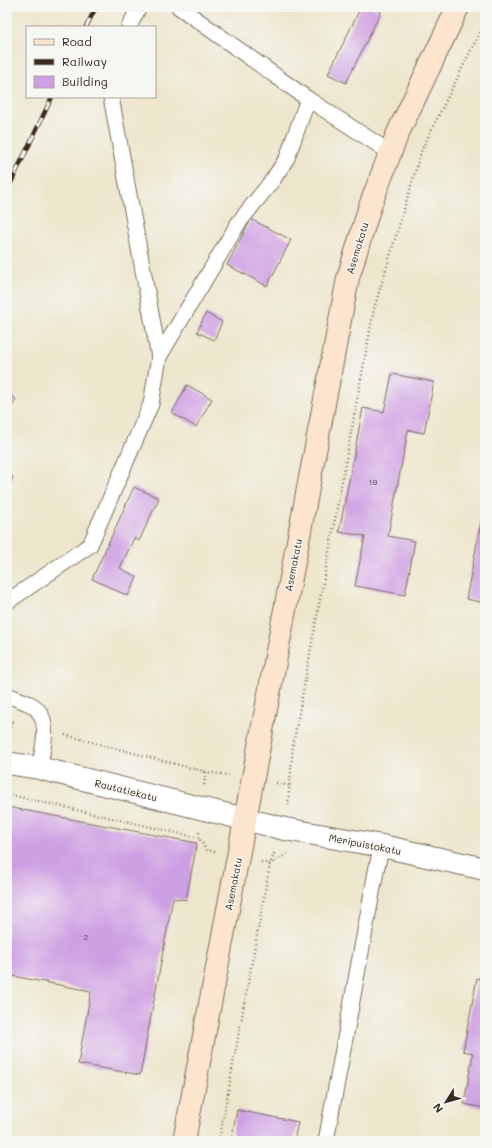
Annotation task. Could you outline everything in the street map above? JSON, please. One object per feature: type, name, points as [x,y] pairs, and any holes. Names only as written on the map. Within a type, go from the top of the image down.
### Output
[{"type":"main road","name":"Asemakatu","points":[[184,1141],[246,819],[253,771],[348,278],[370,206],[391,153],[458,7]]},
{"type":"street","name":"Rautatiekatu","points":[[7,763],[39,768],[246,819]]},
{"type":"street","name":"Meripuistokatu","points":[[246,819],[285,829],[382,846],[485,869]]},
{"type":"lane","points":[[130,26],[139,7]]},
{"type":"lane","points":[[179,7],[308,99],[391,153]]},
{"type":"lane","points":[[7,602],[90,545],[151,404],[159,357],[111,98]]},
{"type":"lane","points":[[159,357],[239,222],[287,158],[308,99]]},
{"type":"lane","points":[[7,695],[32,705],[40,712],[45,739],[39,768]]},
{"type":"lane","points":[[326,1141],[382,846]]},
{"type":"path","points":[[219,1141],[270,864],[285,829],[291,786],[293,745],[374,309],[422,148],[485,22]]},
{"type":"path","points":[[9,741],[11,721],[206,772]]},
{"type":"path","points":[[7,794],[199,838]]},
{"type":"building","points":[[361,7],[372,7],[381,12],[346,83],[328,74]]},
{"type":"building","points":[[251,219],[291,240],[267,286],[227,265]]},
{"type":"building","points":[[206,313],[222,322],[214,340],[197,332]]},
{"type":"building","points":[[392,374],[434,382],[424,433],[408,430],[388,536],[415,541],[405,595],[355,586],[365,536],[339,532],[363,408],[384,412]]},
{"type":"building","points":[[187,385],[212,399],[196,427],[172,413]]},
{"type":"building","points":[[7,394],[16,399],[7,415]]},
{"type":"building","points":[[7,474],[13,477],[7,490]]},
{"type":"building","points":[[134,487],[159,498],[139,541],[134,538],[120,568],[137,577],[128,596],[92,579]]},
{"type":"building","points":[[485,507],[485,603],[466,599]]},
{"type":"building","points":[[7,807],[197,843],[186,900],[173,898],[140,1075],[78,1064],[91,991],[7,975]]},
{"type":"building","points":[[477,978],[485,979],[485,1108],[464,1104],[473,1053],[463,1051]]},
{"type":"building","points":[[237,1110],[298,1122],[294,1141],[231,1141]]},
{"type":"railway","points":[[86,26],[96,7]]},
{"type":"railway","points":[[7,191],[52,98]]}]
